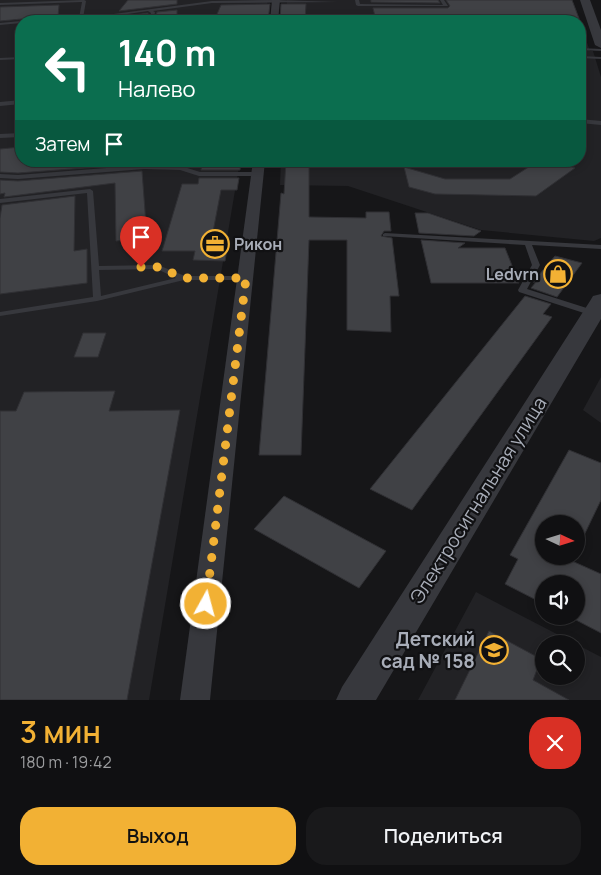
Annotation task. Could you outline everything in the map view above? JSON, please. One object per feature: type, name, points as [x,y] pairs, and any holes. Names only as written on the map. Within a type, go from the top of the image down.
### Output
[{"type":"street","points":[[585,0],[601,45]]},
{"type":"street","points":[[275,15],[276,1]]},
{"type":"street","points":[[195,700],[258,168]]},
{"type":"street","name":"Электросигнальная улица","points":[[355,700],[597,307]]},
{"type":"lane","points":[[357,0],[358,5],[446,6],[442,0]]},
{"type":"lane","points":[[0,4],[84,2],[81,15]]},
{"type":"lane","points":[[113,15],[212,2],[336,2]]},
{"type":"lane","points":[[150,10],[153,12],[152,15]]},
{"type":"lane","points":[[0,25],[15,23]]},
{"type":"lane","points":[[586,49],[601,50]]},
{"type":"lane","points":[[586,57],[601,58]]},
{"type":"lane","points":[[0,59],[15,58]]},
{"type":"lane","points":[[0,104],[15,103]]},
{"type":"lane","points":[[586,122],[601,123]]},
{"type":"lane","points":[[0,136],[15,135]]},
{"type":"lane","points":[[0,176],[18,178],[144,167],[181,168],[198,174],[258,168]]},
{"type":"lane","points":[[0,200],[90,191],[97,299]]},
{"type":"lane","points":[[385,235],[601,247]]},
{"type":"lane","points":[[527,242],[536,266],[522,290],[597,307]]},
{"type":"lane","points":[[95,268],[158,267],[184,278]]},
{"type":"lane","points":[[0,314],[97,299],[184,278],[246,278]]},
{"type":"shaded area","points":[[0,0],[268,0],[265,15],[15,15],[15,167],[239,167],[149,700],[0,700]]},
{"type":"shaded area","points":[[287,0],[572,0],[577,15],[286,15]]},
{"type":"shaded area","points":[[586,40],[590,51],[593,51],[601,77],[601,238],[594,241],[481,230],[348,186],[280,185],[281,167],[586,167]]},
{"type":"shaded area","points":[[601,377],[601,423],[583,410]]},
{"type":"shaded area","name":"Детский сад № 158","points":[[476,592],[535,623],[535,625],[539,625],[559,635],[535,635],[535,685],[585,685],[585,649],[601,657],[601,700],[418,700]]},
{"type":"building","points":[[128,0],[177,0],[177,4],[119,11]]},
{"type":"building","points":[[371,0],[438,0],[440,3],[371,2]]},
{"type":"building","points":[[446,0],[572,0],[578,15],[375,15],[373,8],[448,8],[450,6]]},
{"type":"building","points":[[270,4],[269,15],[217,15],[221,5]]},
{"type":"building","points":[[281,4],[306,4],[305,15],[280,15]]},
{"type":"building","points":[[59,5],[58,15],[15,15],[15,20],[0,21],[0,7]]},
{"type":"building","points":[[177,10],[177,15],[156,15],[157,12]]},
{"type":"building","points":[[15,148],[15,167],[98,167],[18,173],[0,172],[0,149]]},
{"type":"building","points":[[202,167],[240,167],[240,170],[201,170]]},
{"type":"building","points":[[286,167],[309,167],[309,217],[366,218],[366,212],[389,212],[391,231],[384,231],[381,236],[392,238],[399,296],[390,296],[391,332],[347,330],[347,240],[309,240],[301,455],[259,455],[281,193],[284,194]]},
{"type":"building","points":[[404,167],[445,179],[510,179],[529,167],[575,168],[536,196],[435,194],[409,187]]},
{"type":"building","points":[[142,171],[147,238],[116,241],[115,183],[4,197],[5,193],[0,194],[0,180],[18,181]]},
{"type":"building","points":[[199,178],[239,178],[237,190],[221,190],[212,237],[229,237],[225,261],[193,260],[195,251],[162,251],[182,184],[198,184]]},
{"type":"building","points":[[75,196],[74,251],[87,249],[87,283],[0,294],[0,218],[2,205]]},
{"type":"building","points":[[415,213],[428,213],[481,231],[474,236],[419,233]]},
{"type":"building","points":[[421,240],[465,243],[458,248],[505,248],[519,283],[431,283]]},
{"type":"building","points":[[555,256],[582,263],[557,297],[531,288],[536,282],[533,282]]},
{"type":"building","points":[[525,296],[551,304],[543,314],[552,317],[412,510],[370,489]]},
{"type":"building","points":[[83,333],[106,333],[98,357],[74,357]]},
{"type":"building","points":[[115,391],[109,411],[180,410],[127,700],[0,700],[0,411],[16,411],[24,392]]},
{"type":"building","points":[[569,450],[601,463],[601,500],[585,533],[585,515],[535,515],[535,565],[581,565],[601,574],[601,633],[585,625],[585,575],[535,575],[535,599],[505,584],[518,559],[510,555]]},
{"type":"building","points":[[284,496],[386,551],[359,588],[254,529]]},
{"type":"building","points":[[489,631],[535,656],[535,675],[533,680],[535,685],[542,685],[569,700],[455,700]]},
{"type":"place","name":"Рикон","points":[[215,244]]},
{"type":"place","name":"Ledvrn","points":[[558,274]]},
{"type":"place","name":"Детский сад № 158","points":[[494,650]]},
{"type":"route","points":[[141,267],[158,267],[184,278],[246,278],[206,604]]}]
